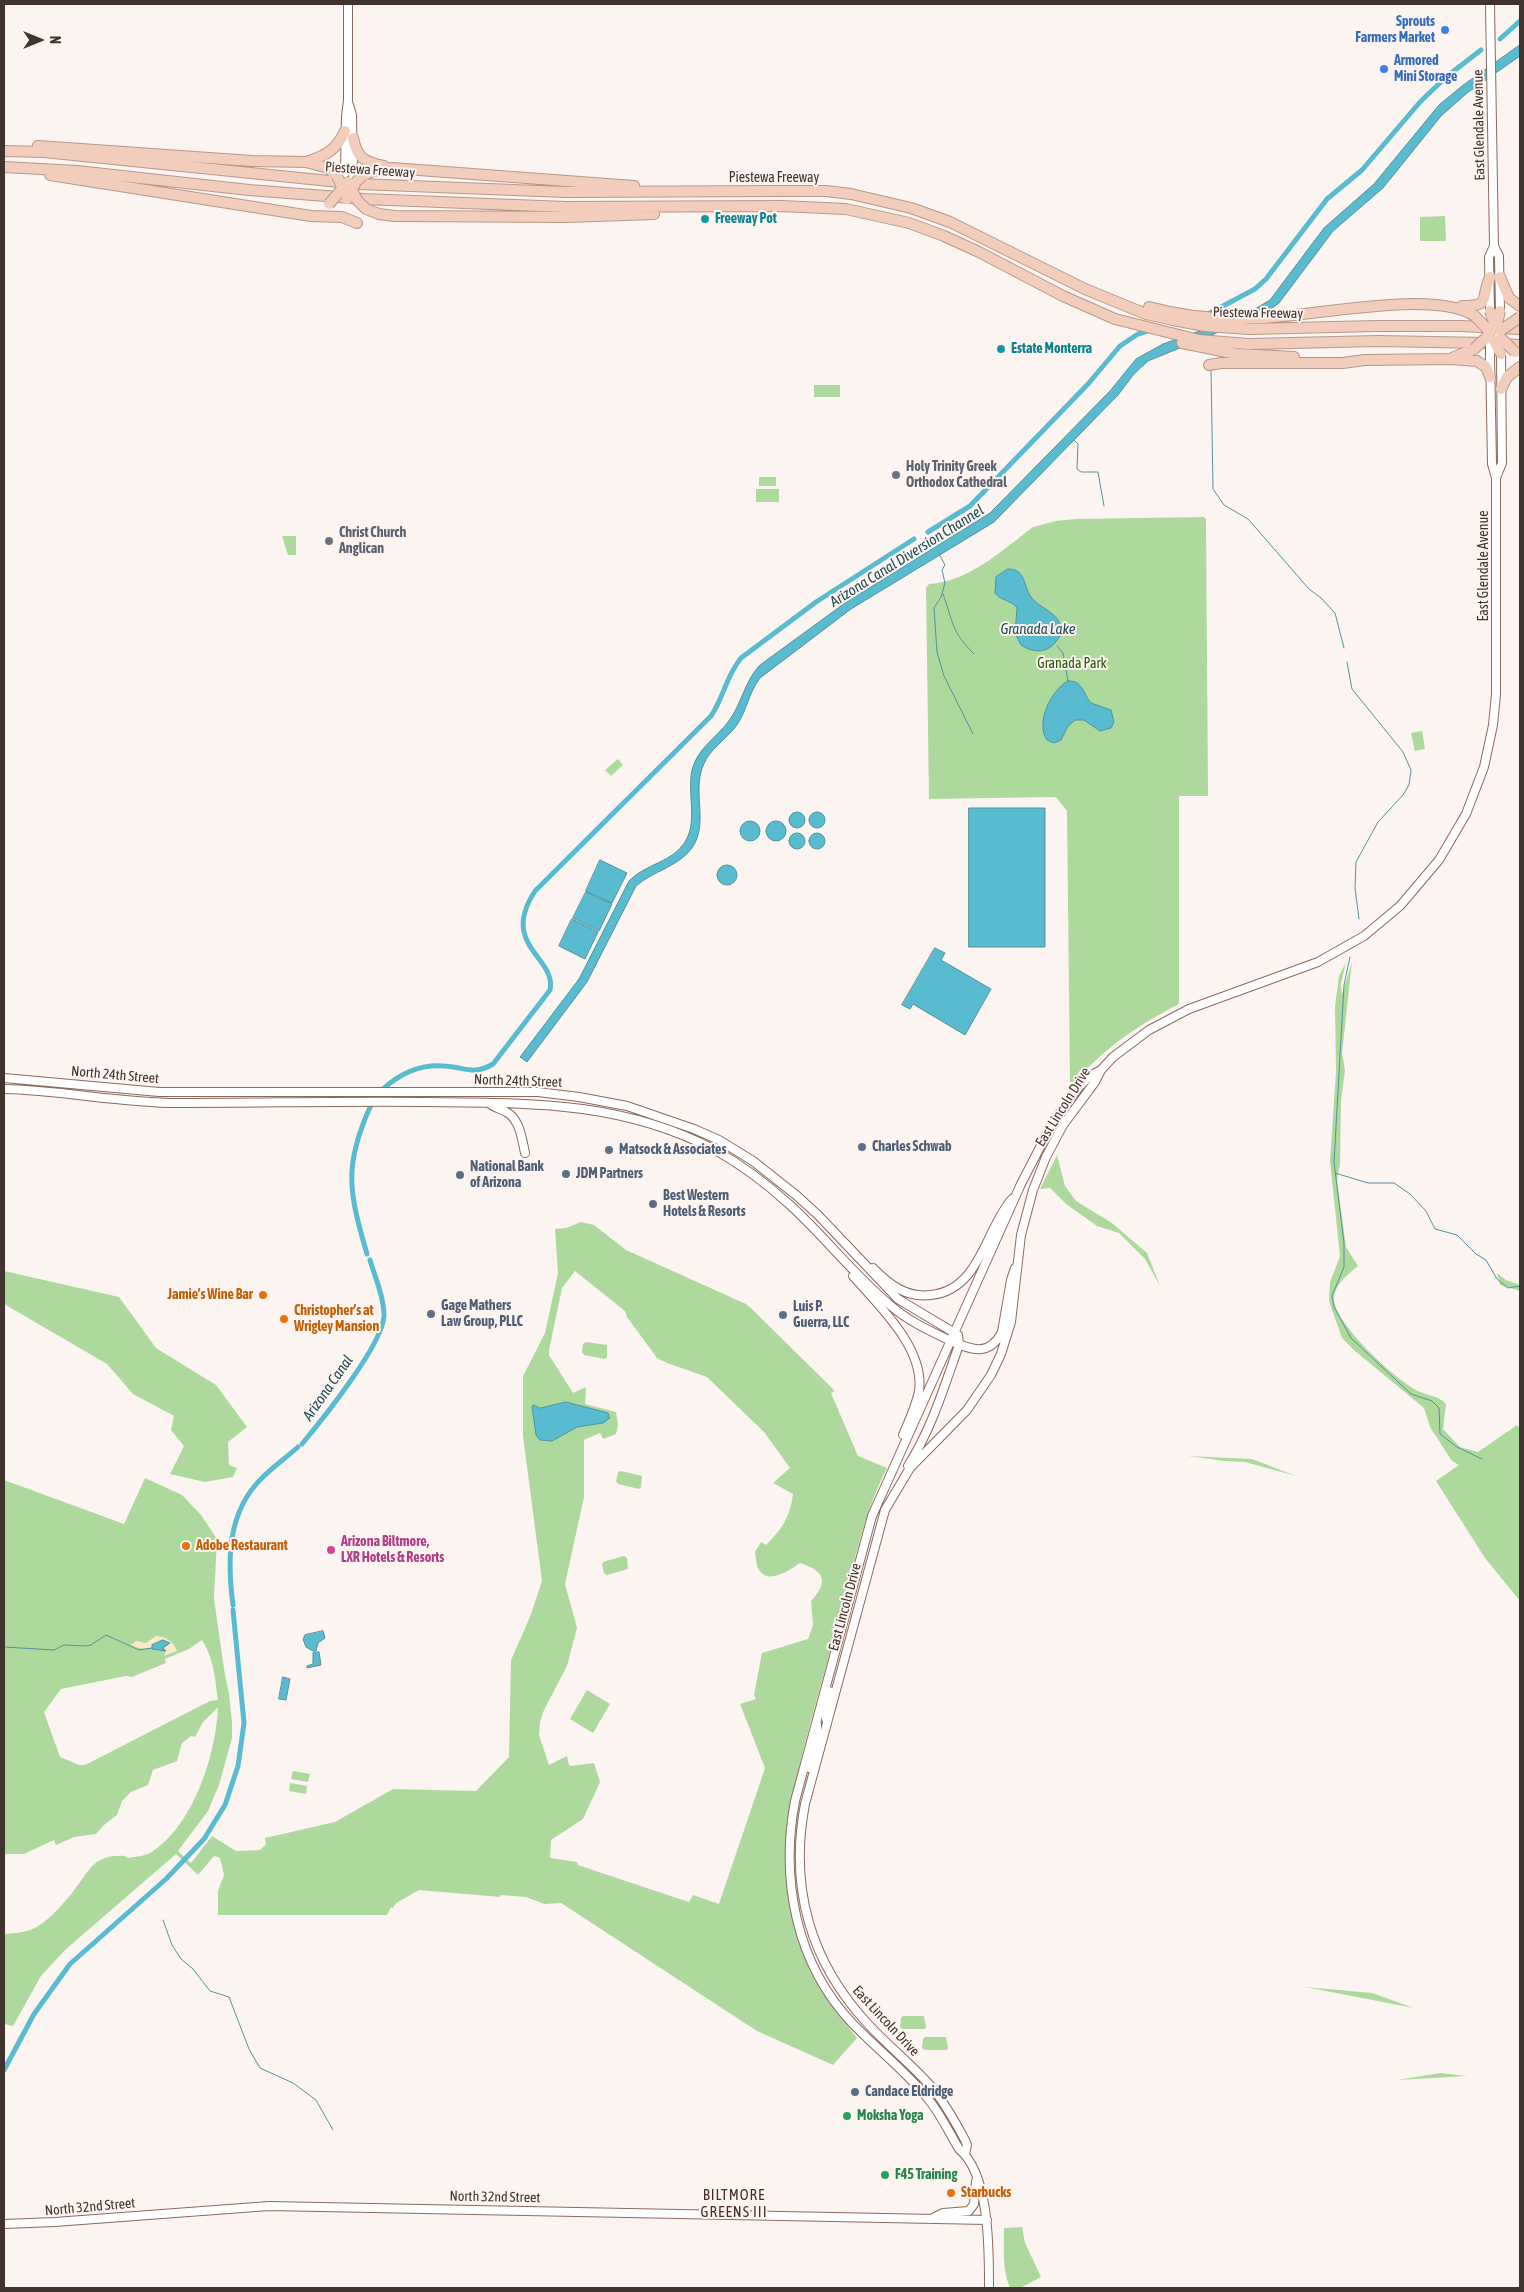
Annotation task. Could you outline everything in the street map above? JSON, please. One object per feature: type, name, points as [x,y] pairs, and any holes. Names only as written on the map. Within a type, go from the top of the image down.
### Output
[{"type":"highway","points":[[306,162],[329,154],[349,134],[360,158],[371,164],[392,168],[563,180],[690,192]]},
{"type":"highway","points":[[4,145],[70,147],[252,161],[306,162],[328,168],[349,186],[357,200],[366,209],[379,214],[394,216],[567,217],[669,213],[694,208]]},
{"type":"highway","name":"Piestewa Freeway","points":[[4,151],[44,152],[359,184],[564,192],[826,191],[875,198],[950,222],[1118,303],[1196,324],[1249,330],[1377,326],[1461,326],[1520,329]]},
{"type":"highway","name":"Piestewa Freeway","points":[[4,167],[77,171],[249,190],[364,199],[566,207],[694,208],[781,206],[846,209],[909,223],[979,252],[1062,296],[1123,323],[1199,340],[1231,344],[1468,342],[1518,351]]},
{"type":"highway","points":[[299,213],[318,210],[329,204],[349,186],[373,171],[392,168]]},
{"type":"highway","points":[[4,171],[77,179],[299,213],[342,217],[357,222]]},
{"type":"highway","points":[[1150,311],[1209,317],[1263,318],[1370,307],[1426,304],[1472,307],[1481,305],[1484,300],[1485,288],[1495,277],[1508,298],[1520,306]]},
{"type":"highway","points":[[1456,307],[1475,316],[1518,351]]},
{"type":"highway","points":[[1495,311],[1495,354]]},
{"type":"highway","points":[[1451,359],[1474,349],[1520,317]]},
{"type":"highway","points":[[1144,328],[1170,340],[1222,352],[1270,357],[1343,356],[1365,360]]},
{"type":"highway","points":[[1209,365],[1221,363],[1343,363],[1365,360],[1451,359],[1477,361],[1486,367],[1490,377]]},
{"type":"highway","points":[[1501,389],[1510,373],[1520,367]]},
{"type":"main road","points":[[348,4],[349,186]]},
{"type":"main road","name":"East Glendale Avenue","points":[[1490,4],[1494,246],[1499,256],[1495,277],[1495,311]]},
{"type":"main road","name":"East Glendale Avenue","points":[[1495,354],[1490,377],[1492,464],[1496,478],[1497,653]]},
{"type":"main road","name":"East Glendale Avenue","points":[[1495,354],[1501,389],[1502,463],[1496,478]]},
{"type":"main road","name":"East Lincoln Drive","points":[[989,2288],[987,2220],[977,2179],[965,2154],[958,2149],[928,2099],[852,2023],[835,2003],[812,1963],[797,1922],[789,1874],[790,1832],[817,1737],[816,1721],[872,1516],[890,1473],[955,1343],[955,1332],[1018,1192],[1052,1124],[1078,1088],[1137,1038],[1173,1016],[1203,1003],[1294,972],[1329,956],[1369,932],[1413,892],[1448,848],[1476,791],[1488,752],[1495,711],[1497,653]]},
{"type":"main road","name":"East Lincoln Drive","points":[[811,1759],[827,1723],[882,1520],[902,1479],[925,1451],[967,1410],[991,1375],[1001,1354],[1011,1322],[1017,1279],[1016,1266],[1025,1216],[1046,1157],[1063,1125],[1096,1082],[1101,1070]]},
{"type":"main road","name":"North 24th Street","points":[[4,1078],[159,1092],[538,1092],[612,1102],[652,1113],[694,1129],[729,1146],[763,1169],[805,1203],[898,1299],[920,1314],[955,1332]]},
{"type":"main road","name":"North 24th Street","points":[[4,1089],[160,1103],[386,1101],[550,1104],[600,1111],[644,1122],[716,1151],[767,1185],[805,1220],[890,1306],[920,1325],[955,1343],[982,1350],[998,1338],[1004,1325],[1011,1280],[1016,1266]]},
{"type":"main road","points":[[488,1103],[509,1113],[516,1121],[521,1133],[525,1153]]},
{"type":"main road","points":[[716,1151],[747,1165],[763,1169],[767,1185]]},
{"type":"main road","points":[[858,1257],[888,1284],[906,1293],[926,1296],[948,1291],[957,1286],[968,1274],[1004,1208],[1018,1192]]},
{"type":"main road","points":[[834,1250],[848,1271],[905,1339],[918,1365],[920,1385],[917,1398],[893,1460],[890,1473]]},
{"type":"main road","points":[[902,1479],[907,1466],[927,1432],[955,1343]]},
{"type":"main road","points":[[827,1723],[825,1708],[841,1644],[842,1624]]},
{"type":"main road","name":"East Lincoln Drive","points":[[807,1774],[799,1845],[801,1887],[810,1931],[824,1964],[852,2006],[936,2092],[965,2140],[967,2145],[965,2154]]},
{"type":"main road","points":[[930,2220],[943,2213],[969,2211],[974,2204],[977,2179]]},
{"type":"main road","name":"North 32nd Street","points":[[4,2224],[55,2222],[262,2206],[987,2220]]},
{"type":"green space","points":[[1445,216],[1446,241],[1420,241],[1420,217]]},
{"type":"green space","points":[[814,385],[840,385],[840,397],[814,397]]},
{"type":"green space","points":[[759,477],[776,477],[776,486],[759,486]]},
{"type":"green space","points":[[756,489],[779,489],[779,502],[756,502]]},
{"type":"green space","name":"Granada Park","points":[[1204,517],[1206,519],[1208,796],[1179,796],[1179,1004],[1123,1038],[1098,1058],[1075,1082],[1070,1082],[1067,811],[1056,797],[929,799],[926,588],[929,584],[944,582],[971,571],[997,555],[1033,527],[1056,521]]},
{"type":"green space","points":[[282,536],[296,536],[296,555],[288,555]]},
{"type":"green space","points":[[1422,731],[1425,749],[1415,751],[1411,733]]},
{"type":"green space","points":[[618,759],[623,765],[611,776],[605,770]]},
{"type":"green space","points":[[1346,962],[1341,984],[1342,994],[1352,962],[1342,1053],[1345,1070],[1341,1101],[1340,1164],[1337,1180],[1346,1247],[1358,1266],[1337,1287],[1334,1296],[1336,1307],[1342,1320],[1353,1334],[1393,1374],[1416,1390],[1440,1399],[1446,1404],[1443,1429],[1460,1447],[1478,1452],[1517,1425],[1520,1428],[1520,1601],[1485,1558],[1436,1481],[1459,1465],[1452,1461],[1430,1427],[1424,1408],[1342,1338],[1329,1301],[1330,1282],[1340,1256],[1330,1161],[1336,1072],[1335,1006],[1339,976]]},
{"type":"green space","points":[[1057,1155],[1065,1186],[1076,1201],[1112,1223],[1147,1253],[1160,1286],[1145,1259],[1119,1233],[1097,1226],[1066,1204],[1050,1188],[1040,1189]]},
{"type":"green space","points":[[581,1222],[594,1225],[626,1250],[746,1304],[835,1391],[831,1393],[858,1456],[887,1468],[870,1507],[864,1527],[803,1751],[789,1821],[787,1844],[787,1890],[791,1914],[803,1951],[823,1990],[857,2038],[833,2065],[757,2031],[561,1903],[544,1904],[526,1897],[501,1895],[500,1897],[419,1890],[396,1903],[393,1908],[391,1907],[387,1915],[218,1915],[218,1891],[224,1875],[220,1858],[214,1856],[198,1875],[176,1854],[65,1950],[41,1976],[13,2026],[4,2024],[4,1934],[26,1931],[43,1923],[72,1893],[98,1861],[114,1856],[125,1856],[128,1858],[145,1855],[165,1841],[190,1808],[199,1788],[213,1746],[218,1707],[203,1722],[195,1737],[191,1736],[182,1743],[177,1761],[153,1770],[148,1785],[131,1792],[122,1801],[117,1815],[96,1834],[74,1837],[56,1845],[54,1840],[24,1854],[4,1854],[4,1480],[124,1524],[145,1478],[182,1495],[201,1515],[217,1539],[214,1599],[229,1693],[232,1738],[219,1785],[208,1811],[178,1851],[191,1863],[212,1836],[236,1851],[260,1850],[266,1844],[265,1838],[335,1822],[393,1789],[476,1791],[509,1757],[511,1660],[530,1617],[542,1581],[523,1436],[523,1376],[545,1333],[558,1273],[555,1229],[566,1228]],"holes":[[[575,1271],[625,1311],[627,1317],[657,1358],[707,1377],[764,1432],[790,1468],[773,1483],[793,1494],[790,1509],[781,1528],[766,1545],[761,1542],[755,1552],[757,1566],[766,1576],[772,1576],[784,1573],[800,1563],[815,1570],[822,1578],[820,1588],[811,1601],[813,1625],[808,1639],[762,1653],[754,1695],[756,1699],[740,1704],[765,1768],[719,1904],[693,1895],[689,1902],[578,1865],[577,1862],[550,1858],[551,1840],[583,1819],[600,1782],[594,1763],[571,1766],[567,1756],[549,1765],[539,1735],[540,1722],[544,1710],[567,1666],[577,1628],[565,1584],[584,1497],[584,1440],[600,1433],[603,1439],[616,1434],[618,1425],[616,1412],[585,1404],[586,1387],[573,1393],[549,1355],[562,1288]],[[202,1640],[212,1661],[218,1700],[210,1701],[85,1765],[79,1765],[60,1757],[44,1712],[61,1689],[126,1676],[132,1677],[166,1663],[165,1659],[189,1649]]]},
{"type":"green space","points":[[4,1271],[119,1297],[156,1348],[216,1385],[247,1427],[228,1442],[229,1465],[237,1468],[233,1477],[205,1482],[170,1474],[184,1446],[171,1430],[174,1416],[133,1394],[107,1364],[4,1304]]},
{"type":"green space","points":[[1497,1273],[1506,1280],[1520,1285],[1520,1291],[1500,1285]]},
{"type":"green space","points":[[586,1342],[607,1345],[607,1357],[605,1359],[584,1355],[582,1352],[583,1344]]},
{"type":"green space","points":[[1188,1456],[1252,1459],[1296,1476],[1245,1462]]},
{"type":"green space","points":[[618,1472],[642,1476],[641,1487],[639,1489],[618,1484],[616,1481]]},
{"type":"green space","points":[[624,1556],[627,1558],[628,1569],[607,1575],[604,1573],[603,1562]]},
{"type":"green space","points":[[587,1690],[610,1704],[593,1733],[570,1719]]},
{"type":"green space","points":[[293,1771],[310,1774],[308,1782],[291,1779]]},
{"type":"green space","points":[[290,1783],[307,1786],[306,1794],[289,1791]]},
{"type":"green space","points":[[1305,1987],[1372,1993],[1414,2008]]},
{"type":"green space","points":[[903,2016],[924,2016],[925,2029],[903,2029],[900,2027]]},
{"type":"green space","points":[[925,2037],[946,2037],[947,2050],[925,2050],[922,2048]]},
{"type":"green space","points":[[1440,2073],[1467,2076],[1397,2080]]},
{"type":"green space","points":[[1022,2227],[1025,2243],[1041,2277],[1020,2288],[1010,2288],[1005,2266],[1004,2228]]},
{"type":"sand","points":[[156,1636],[169,1640],[177,1651],[164,1656],[166,1650],[163,1648],[168,1645],[162,1641],[147,1648],[131,1645],[136,1641],[146,1643]]},
{"type":"water","points":[[1520,45],[1520,56],[1467,93],[1441,116],[1383,188],[1333,231],[1279,303],[1265,313],[1148,361],[1134,374],[1118,395],[994,522],[851,609],[760,678],[737,725],[709,754],[703,766],[699,786],[699,829],[697,839],[692,848],[680,860],[636,886],[587,982],[527,1062],[520,1057],[579,979],[629,881],[636,875],[666,859],[680,849],[685,842],[691,825],[691,779],[694,763],[702,750],[733,715],[750,679],[760,665],[845,603],[990,513],[1110,391],[1136,359],[1163,344],[1245,315],[1270,300],[1324,228],[1374,184],[1439,105],[1462,86]]},
{"type":"water","name":"Granada Lake","points":[[1008,569],[1014,570],[1021,575],[1031,597],[1059,622],[1061,628],[1060,635],[1049,648],[1037,651],[1030,650],[1021,645],[1015,633],[1017,608],[995,593],[996,577]]},
{"type":"water","points":[[1068,681],[1073,681],[1080,685],[1091,703],[1111,710],[1114,722],[1111,728],[1100,731],[1084,720],[1075,720],[1068,726],[1061,740],[1054,743],[1047,740],[1043,725],[1044,716],[1051,699],[1062,685]]},
{"type":"water","points":[[969,808],[1045,808],[1045,947],[969,947]]},
{"type":"water","points":[[794,812],[800,812],[805,817],[803,826],[794,828],[789,823],[789,817]]},
{"type":"water","points":[[814,812],[820,812],[825,817],[823,826],[814,828],[809,823],[809,817]]},
{"type":"water","points":[[750,821],[757,824],[760,831],[757,838],[750,841],[743,838],[740,831],[743,824]]},
{"type":"water","points":[[776,821],[783,824],[786,831],[783,838],[776,841],[769,838],[766,831],[769,824]]},
{"type":"water","points":[[794,833],[800,833],[805,838],[803,847],[794,849],[789,844],[789,838]]},
{"type":"water","points":[[814,833],[820,833],[825,838],[823,847],[814,849],[809,844],[809,838]]},
{"type":"water","points":[[600,860],[627,873],[612,903],[586,891]]},
{"type":"water","points":[[727,865],[734,868],[737,875],[734,882],[727,885],[720,882],[717,875],[720,868]]},
{"type":"water","points":[[586,892],[612,904],[599,931],[573,918]]},
{"type":"water","points":[[572,919],[598,932],[585,959],[559,946]]},
{"type":"water","points":[[935,948],[945,953],[941,960],[991,989],[965,1035],[913,1004],[910,1009],[902,1005]]},
{"type":"water","points":[[566,1402],[608,1413],[610,1418],[603,1423],[577,1427],[552,1441],[540,1440],[536,1435],[533,1405],[540,1408]]},
{"type":"water","points":[[323,1631],[325,1638],[318,1643],[316,1651],[306,1647],[303,1639],[305,1635]]},
{"type":"water","points":[[163,1640],[170,1643],[163,1648],[166,1651],[152,1649],[152,1645]]},
{"type":"water","points":[[319,1652],[321,1665],[307,1668],[307,1666],[313,1664],[313,1653]]},
{"type":"water","points":[[283,1677],[290,1679],[286,1700],[279,1699]]},
{"type":"waterway","points":[[1500,39],[1520,21]]},
{"type":"waterway","points":[[1208,314],[1255,289],[1266,279],[1327,199],[1362,170],[1420,102],[1446,77],[1481,50]]},
{"type":"waterway","name":"Arizona Canal Diversion Channel","points":[[928,532],[970,506],[1088,384],[1120,346],[1138,334],[1151,330]]},
{"type":"waterway","points":[[1211,369],[1213,489],[1224,505],[1248,519],[1309,589],[1321,598],[1335,613],[1344,648]]},
{"type":"waterway","points":[[1074,440],[1078,444],[1077,469],[1081,472],[1098,472],[1104,506]]},
{"type":"waterway","name":"Arizona Canal Diversion Channel","points":[[384,1088],[404,1074],[427,1066],[480,1070],[493,1064],[550,990],[550,979],[546,968],[526,938],[523,925],[526,910],[535,891],[711,716],[732,672],[741,658],[816,602],[914,539]]},
{"type":"waterway","name":"Arizona Canal Diversion Channel","points":[[939,554],[945,565],[942,570],[945,583],[941,597],[934,608],[937,652],[944,676],[973,734]]},
{"type":"waterway","points":[[943,594],[957,632],[974,654]]},
{"type":"waterway","points":[[1057,646],[1063,653],[1068,681]]},
{"type":"waterway","points":[[1347,662],[1352,689],[1403,752],[1411,770],[1409,785],[1403,795],[1378,822],[1356,862],[1355,888],[1359,919]]},
{"type":"waterway","points":[[1350,957],[1344,985],[1334,1162],[1344,1243],[1344,1267],[1332,1296],[1334,1307],[1351,1338],[1411,1394],[1432,1401],[1439,1408],[1440,1434],[1457,1447],[1482,1459]]},
{"type":"waterway","name":"Arizona Canal","points":[[367,1254],[356,1213],[352,1179],[356,1145],[371,1105]]},
{"type":"waterway","points":[[1335,1173],[1368,1183],[1394,1183],[1410,1194],[1426,1211],[1435,1229],[1457,1235],[1476,1254],[1486,1260],[1497,1279],[1508,1288],[1520,1286]]},
{"type":"waterway","name":"Arizona Canal","points":[[302,1444],[350,1382],[374,1344],[381,1329],[384,1316],[383,1302],[370,1260]]},
{"type":"waterway","points":[[233,1605],[230,1554],[232,1537],[242,1505],[251,1490],[263,1477],[298,1447]]},
{"type":"waterway","points":[[4,2070],[34,2014],[70,1964],[166,1879],[204,1839],[225,1805],[238,1766],[244,1723],[233,1610]]},
{"type":"waterway","points":[[4,1647],[54,1650],[64,1645],[91,1645],[106,1635],[139,1650],[152,1648]]},
{"type":"waterway","points":[[163,1920],[172,1945],[181,1959],[193,1969],[210,1991],[229,1997],[249,2049],[260,2068],[293,2083],[316,2100],[333,2130]]},
{"type":"place","name":"Sprouts Farmers Market","points":[[1445,30]]},
{"type":"place","name":"Armored Mini Storage","points":[[1384,69]]},
{"type":"place","name":"Freeway Pot","points":[[705,219]]},
{"type":"place","name":"Estate Monterra","points":[[1001,349]]},
{"type":"place","name":"Holy Trinity Greek Orthodox Cathedral","points":[[896,475]]},
{"type":"place","name":"Christ Church Anglican","points":[[329,541]]},
{"type":"place","name":"Charles Schwab","points":[[862,1147]]},
{"type":"place","name":"Matsock & Associates","points":[[609,1150]]},
{"type":"place","name":"JDM Partners","points":[[566,1174]]},
{"type":"place","name":"National Bank of Arizona","points":[[460,1175]]},
{"type":"place","name":"Best Western Hotels & Resorts","points":[[653,1204]]},
{"type":"place","name":"Jamie’s Wine Bar","points":[[263,1295]]},
{"type":"place","name":"Gage Mathers Law Group, PLLC","points":[[431,1314]]},
{"type":"place","name":"Luis P. Guerra, LLC","points":[[783,1315]]},
{"type":"place","name":"Christopher’s at Wrigley Mansion","points":[[284,1319]]},
{"type":"place","name":"Adobe Restaurant","points":[[186,1546]]},
{"type":"place","name":"Arizona Biltmore, LXR Hotels & Resorts","points":[[331,1550]]},
{"type":"place","name":"Candace Eldridge","points":[[855,2092]]},
{"type":"place","name":"Moksha Yoga","points":[[847,2116]]},
{"type":"place","name":"F45 Training","points":[[885,2175]]},
{"type":"place","name":"Starbucks","points":[[951,2193]]},
{"type":"district","name":"BILTMORE GREENS III","points":[[734,2204]]}]
